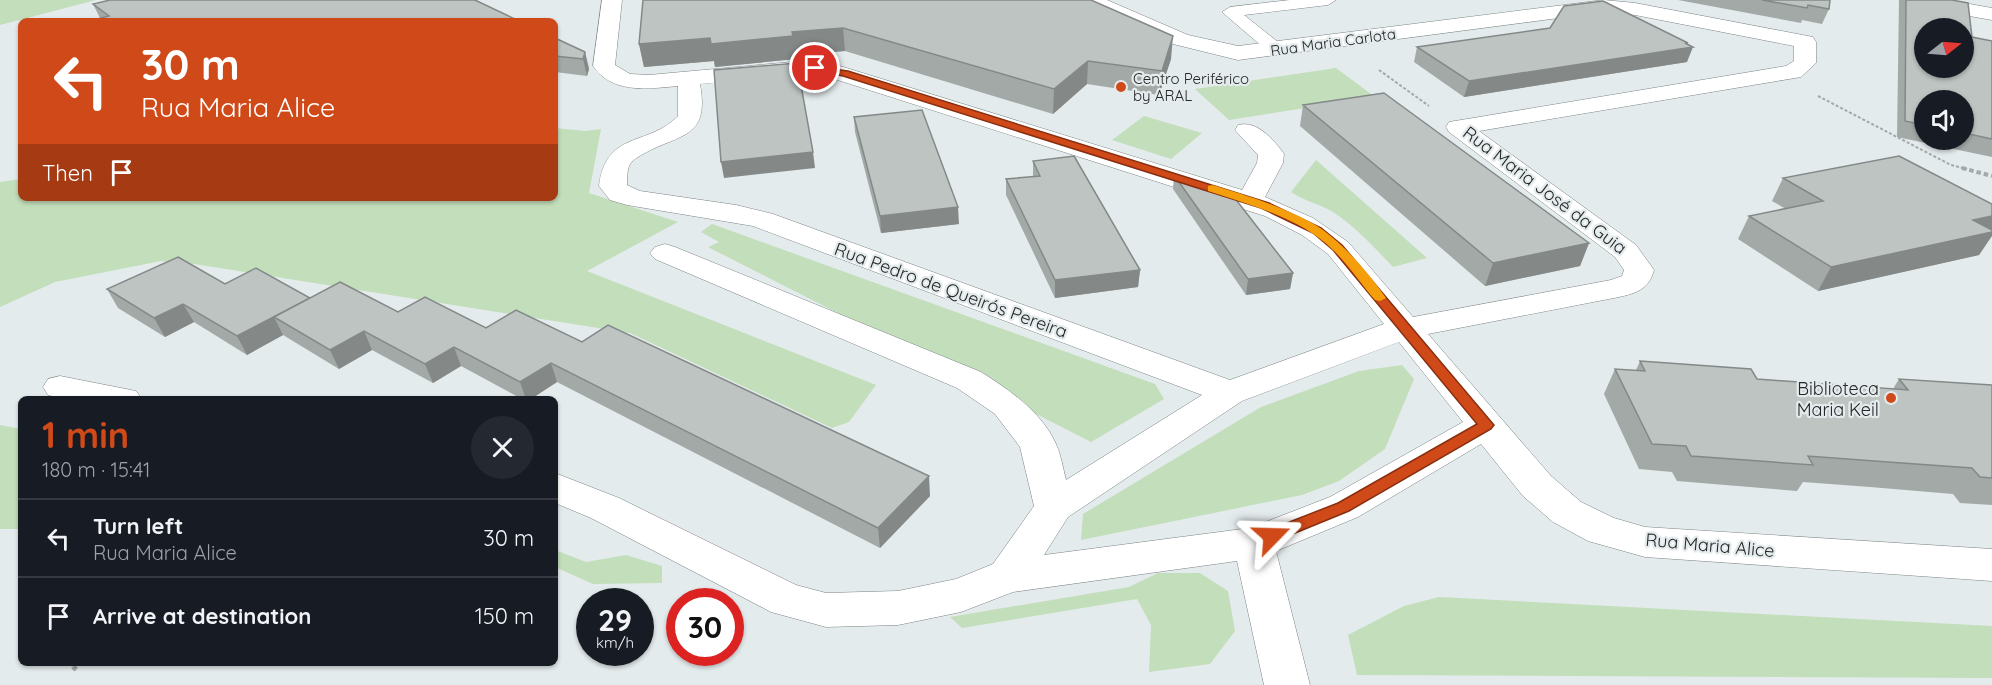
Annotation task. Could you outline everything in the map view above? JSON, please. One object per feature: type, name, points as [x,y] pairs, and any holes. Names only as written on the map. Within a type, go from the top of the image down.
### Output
[{"type":"street","name":"Rua Maria Alice","points":[[612,0],[604,66],[611,76],[631,82],[803,68],[827,69],[1250,201],[1290,216],[1331,242],[1537,486],[1567,512],[1602,530],[1645,542],[1992,565]]},
{"type":"street","name":"Rua Maria Carlota","points":[[1091,0],[1170,36],[1213,51],[1238,53],[1277,50],[1583,7]]},
{"type":"street","points":[[1913,0],[1992,14]]},
{"type":"street","name":"Rua Maria José da Guia","points":[[1458,127],[1777,75],[1793,72],[1805,63],[1805,42],[1635,9],[1605,6],[1583,7]]},
{"type":"street","name":"Rua Pedro de Queirós Pereira","points":[[688,78],[691,115],[685,124],[635,148],[620,159],[614,170],[613,186],[620,194],[637,199],[736,213],[763,220],[1230,393]]},
{"type":"street","name":"Rua Maria José da Guia","points":[[1230,393],[1405,328],[1619,288],[1636,281],[1639,270],[1626,251],[1458,127]]},
{"type":"street","points":[[1247,130],[1271,154],[1270,163],[1250,201]]},
{"type":"street","points":[[665,253],[969,380],[1008,406],[1038,444],[1054,507]]},
{"type":"street","points":[[60,387],[108,396]]},
{"type":"street","points":[[1008,576],[1054,507],[1230,393]]},
{"type":"street","points":[[558,488],[605,508],[786,600],[826,610],[898,608],[961,595],[1008,576],[1254,543],[1344,507],[1486,425]]},
{"type":"street","points":[[1254,543],[1287,685]]},
{"type":"lane","points":[[1277,50],[1230,12],[1328,0]]},
{"type":"path","points":[[1340,41],[1458,127]]},
{"type":"path","points":[[1777,75],[1951,165],[1992,176]]},
{"type":"path","points":[[73,670],[76,666]]},
{"type":"green space","points":[[0,0],[96,0],[27,18],[18,18],[18,20],[0,25]]},
{"type":"green space","points":[[1336,68],[1375,97],[1229,120],[1195,89]]},
{"type":"green space","points":[[1144,116],[1202,133],[1171,159],[1112,140]]},
{"type":"green space","points":[[558,128],[585,131],[601,129],[589,193],[678,222],[587,271],[876,385],[849,422],[832,428],[630,333],[194,264],[161,261],[55,282],[0,307],[0,182],[18,179],[18,201],[558,201]]},
{"type":"green space","points":[[1316,160],[1427,258],[1393,267],[1341,218],[1328,209],[1291,192]]},
{"type":"green space","points":[[712,224],[1155,384],[1164,399],[1091,442],[708,247],[719,242],[701,232]]},
{"type":"green space","points":[[1402,365],[1414,379],[1385,449],[1339,481],[1302,495],[1081,540],[1083,514],[1261,407],[1359,371]]},
{"type":"green space","points":[[0,425],[18,428],[18,529],[0,529]]},
{"type":"green space","points":[[558,551],[586,562],[626,555],[662,566],[662,583],[593,584],[558,568]]},
{"type":"green space","points":[[1158,573],[1200,573],[1228,591],[1235,631],[1210,664],[1149,672],[1151,625],[1137,599],[962,628],[950,617],[1129,587]]},
{"type":"green space","points":[[1439,597],[1992,626],[1992,678],[1357,675],[1348,635],[1404,606]]},
{"type":"building","points":[[110,0],[475,0],[513,18],[101,18],[109,16],[93,4]]},
{"type":"building","points":[[643,0],[1091,0],[1173,36],[1162,71],[1088,61],[1054,89],[843,28],[792,32],[793,36],[711,44],[710,38],[639,44]]},
{"type":"building","points":[[1762,0],[1830,0],[1829,9],[1808,5],[1807,8]]},
{"type":"building","points":[[1906,0],[1952,0],[1968,3],[1970,18],[1914,18],[1914,78],[1974,78],[1974,37],[1992,41],[1992,139],[1974,135],[1974,90],[1914,90],[1914,123],[1905,121]]},
{"type":"building","points":[[1603,1],[1693,47],[1469,81],[1417,47],[1550,28],[1564,6]]},
{"type":"building","points":[[558,39],[585,52],[583,59],[558,56]]},
{"type":"building","points":[[797,63],[813,152],[721,162],[714,70]]},
{"type":"building","points":[[1384,93],[1589,243],[1493,263],[1303,105]]},
{"type":"building","points":[[922,110],[958,207],[880,216],[854,117]]},
{"type":"building","points":[[1074,156],[1140,270],[1055,280],[1006,179],[1040,176],[1033,161]]},
{"type":"building","points":[[1899,156],[1992,204],[1992,216],[1973,220],[1992,232],[1831,267],[1749,216],[1823,201],[1783,178]]},
{"type":"building","points":[[1174,175],[1230,192],[1293,273],[1248,279]]},
{"type":"building","points":[[178,257],[225,284],[256,268],[310,298],[237,336],[183,304],[154,318],[107,289]]},
{"type":"building","points":[[340,282],[398,312],[425,297],[486,328],[516,310],[582,342],[608,325],[929,476],[878,528],[551,363],[520,382],[454,347],[425,364],[364,331],[330,350],[274,317]]},
{"type":"building","points":[[1640,361],[1751,369],[1757,379],[1908,390],[1899,379],[1992,385],[1992,478],[1980,477],[1972,468],[1808,456],[1813,465],[1691,456],[1686,446],[1652,444],[1615,369],[1645,371]]},
{"type":"slow traffic","points":[[1212,189],[1290,216],[1317,231],[1338,248],[1380,298]]},
{"type":"place","name":"Centro Periférico by ARAL","points":[[1121,87]]},
{"type":"place","name":"Biblioteca Maria Keil","points":[[1891,398]]},
{"type":"route","points":[[815,68],[845,73],[1265,206],[1290,216],[1317,231],[1338,248],[1486,425],[1344,507],[1272,536]]}]
